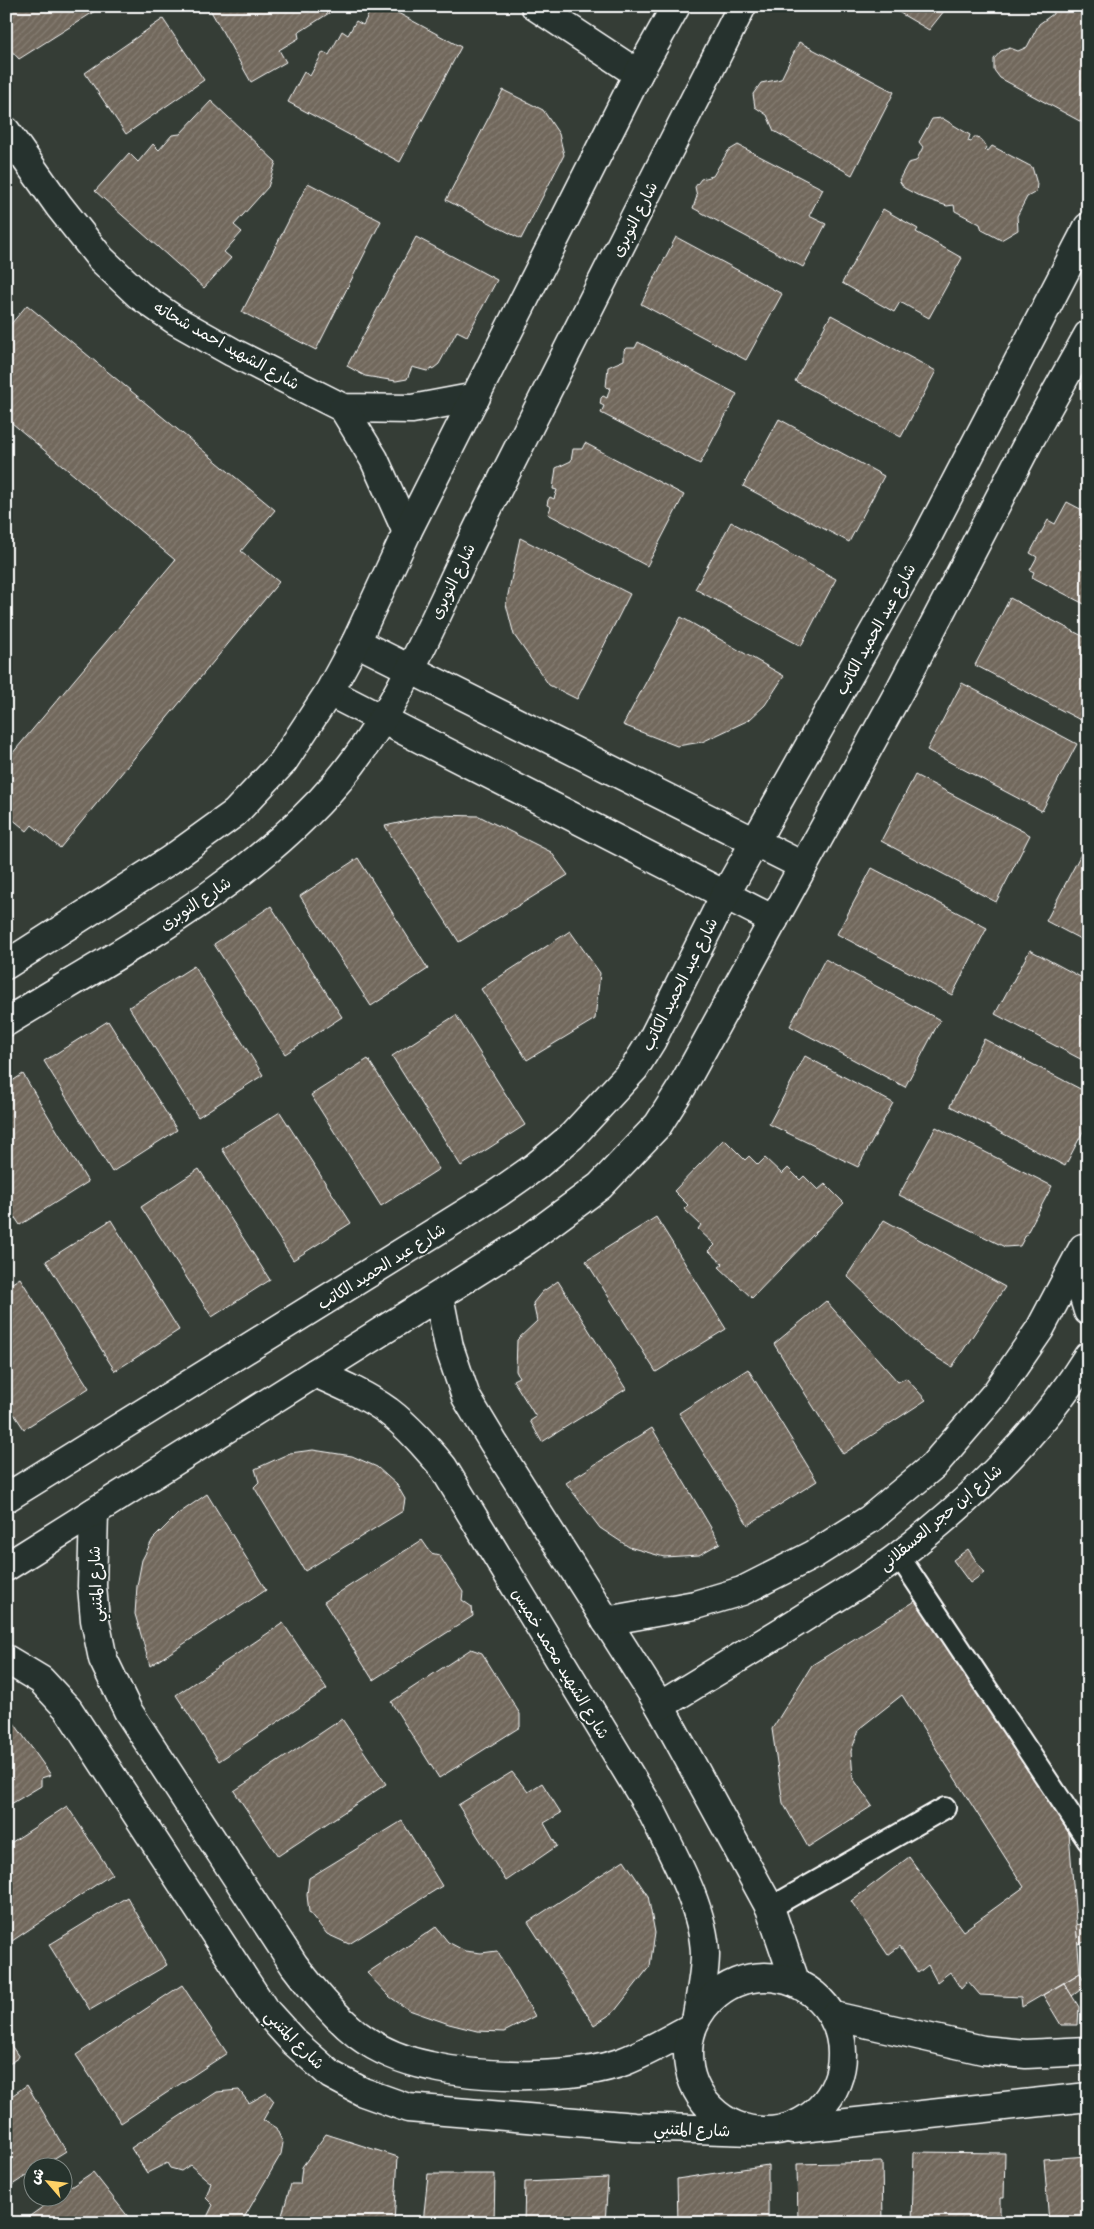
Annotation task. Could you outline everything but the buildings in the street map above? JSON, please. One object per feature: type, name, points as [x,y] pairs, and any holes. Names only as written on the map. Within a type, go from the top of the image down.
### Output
[{"type":"street","points":[[535,6],[638,74]]},
{"type":"street","points":[[9,956],[170,860],[235,813],[283,762],[328,692],[356,642],[407,532],[638,74],[676,6]]},
{"type":"street","name":"شارع النوبرى","points":[[6,1022],[206,899],[292,828],[339,780],[382,720],[410,669],[472,538],[742,6]]},
{"type":"street","name":"شارع الشهيد احمد شحاته","points":[[6,131],[58,206],[101,259],[139,295],[176,320],[232,352],[343,408],[412,409],[476,397]]},
{"type":"street","name":"شارع عبد الحميد الكاتب","points":[[6,1498],[498,1194],[535,1167],[572,1136],[634,1069],[652,1040],[725,895],[924,541],[1088,227]]},
{"type":"street","points":[[6,1568],[528,1240],[600,1186],[658,1125],[682,1087],[902,688],[1028,443],[1088,335]]},
{"type":"street","points":[[343,408],[374,459],[407,532]]},
{"type":"street","points":[[356,642],[803,866]]},
{"type":"street","points":[[328,692],[774,920]]},
{"type":"street","points":[[606,1621],[695,1605],[742,1591],[812,1555],[870,1519],[933,1466],[996,1393],[1040,1329],[1085,1245]]},
{"type":"street","points":[[1085,1245],[1078,1278],[1088,1311]]},
{"type":"street","points":[[439,1296],[449,1347],[466,1397],[660,1706],[770,1908],[794,1981]]},
{"type":"street","name":"شارع ابن حجر العسقلانى","points":[[660,1706],[855,1586],[899,1556],[999,1468],[1047,1413],[1075,1377],[1088,1356]]},
{"type":"street","name":"شارع الشهيد محمد خميس","points":[[315,1373],[354,1391],[388,1411],[418,1437],[442,1467],[652,1812],[681,1869],[697,1910],[705,1954],[695,2021]]},
{"type":"street","name":"شارع المتنبي","points":[[94,1512],[92,1586],[94,1620],[103,1659],[128,1711],[294,1965],[321,2000],[358,2035],[394,2056],[430,2067],[527,2075],[588,2071],[624,2062],[695,2021]]},
{"type":"street","name":"شارع المتنبي","points":[[6,1659],[42,1680],[68,1709],[264,2009],[294,2042],[331,2075],[363,2092],[408,2108],[634,2127],[753,2131]]},
{"type":"street","points":[[781,2131],[808,2119],[829,2099],[841,2072],[843,2044],[834,2016],[817,1995],[794,1981],[758,1976],[723,1988],[695,2021],[687,2054],[692,2081],[706,2105],[727,2122],[753,2131],[781,2131],[1088,2097]]},
{"type":"street","points":[[834,2016],[983,2050],[1026,2054],[1088,2052]]},
{"type":"lane","points":[[899,1556],[1088,1840]]},
{"type":"lane","points":[[770,1908],[946,1808]]}]
